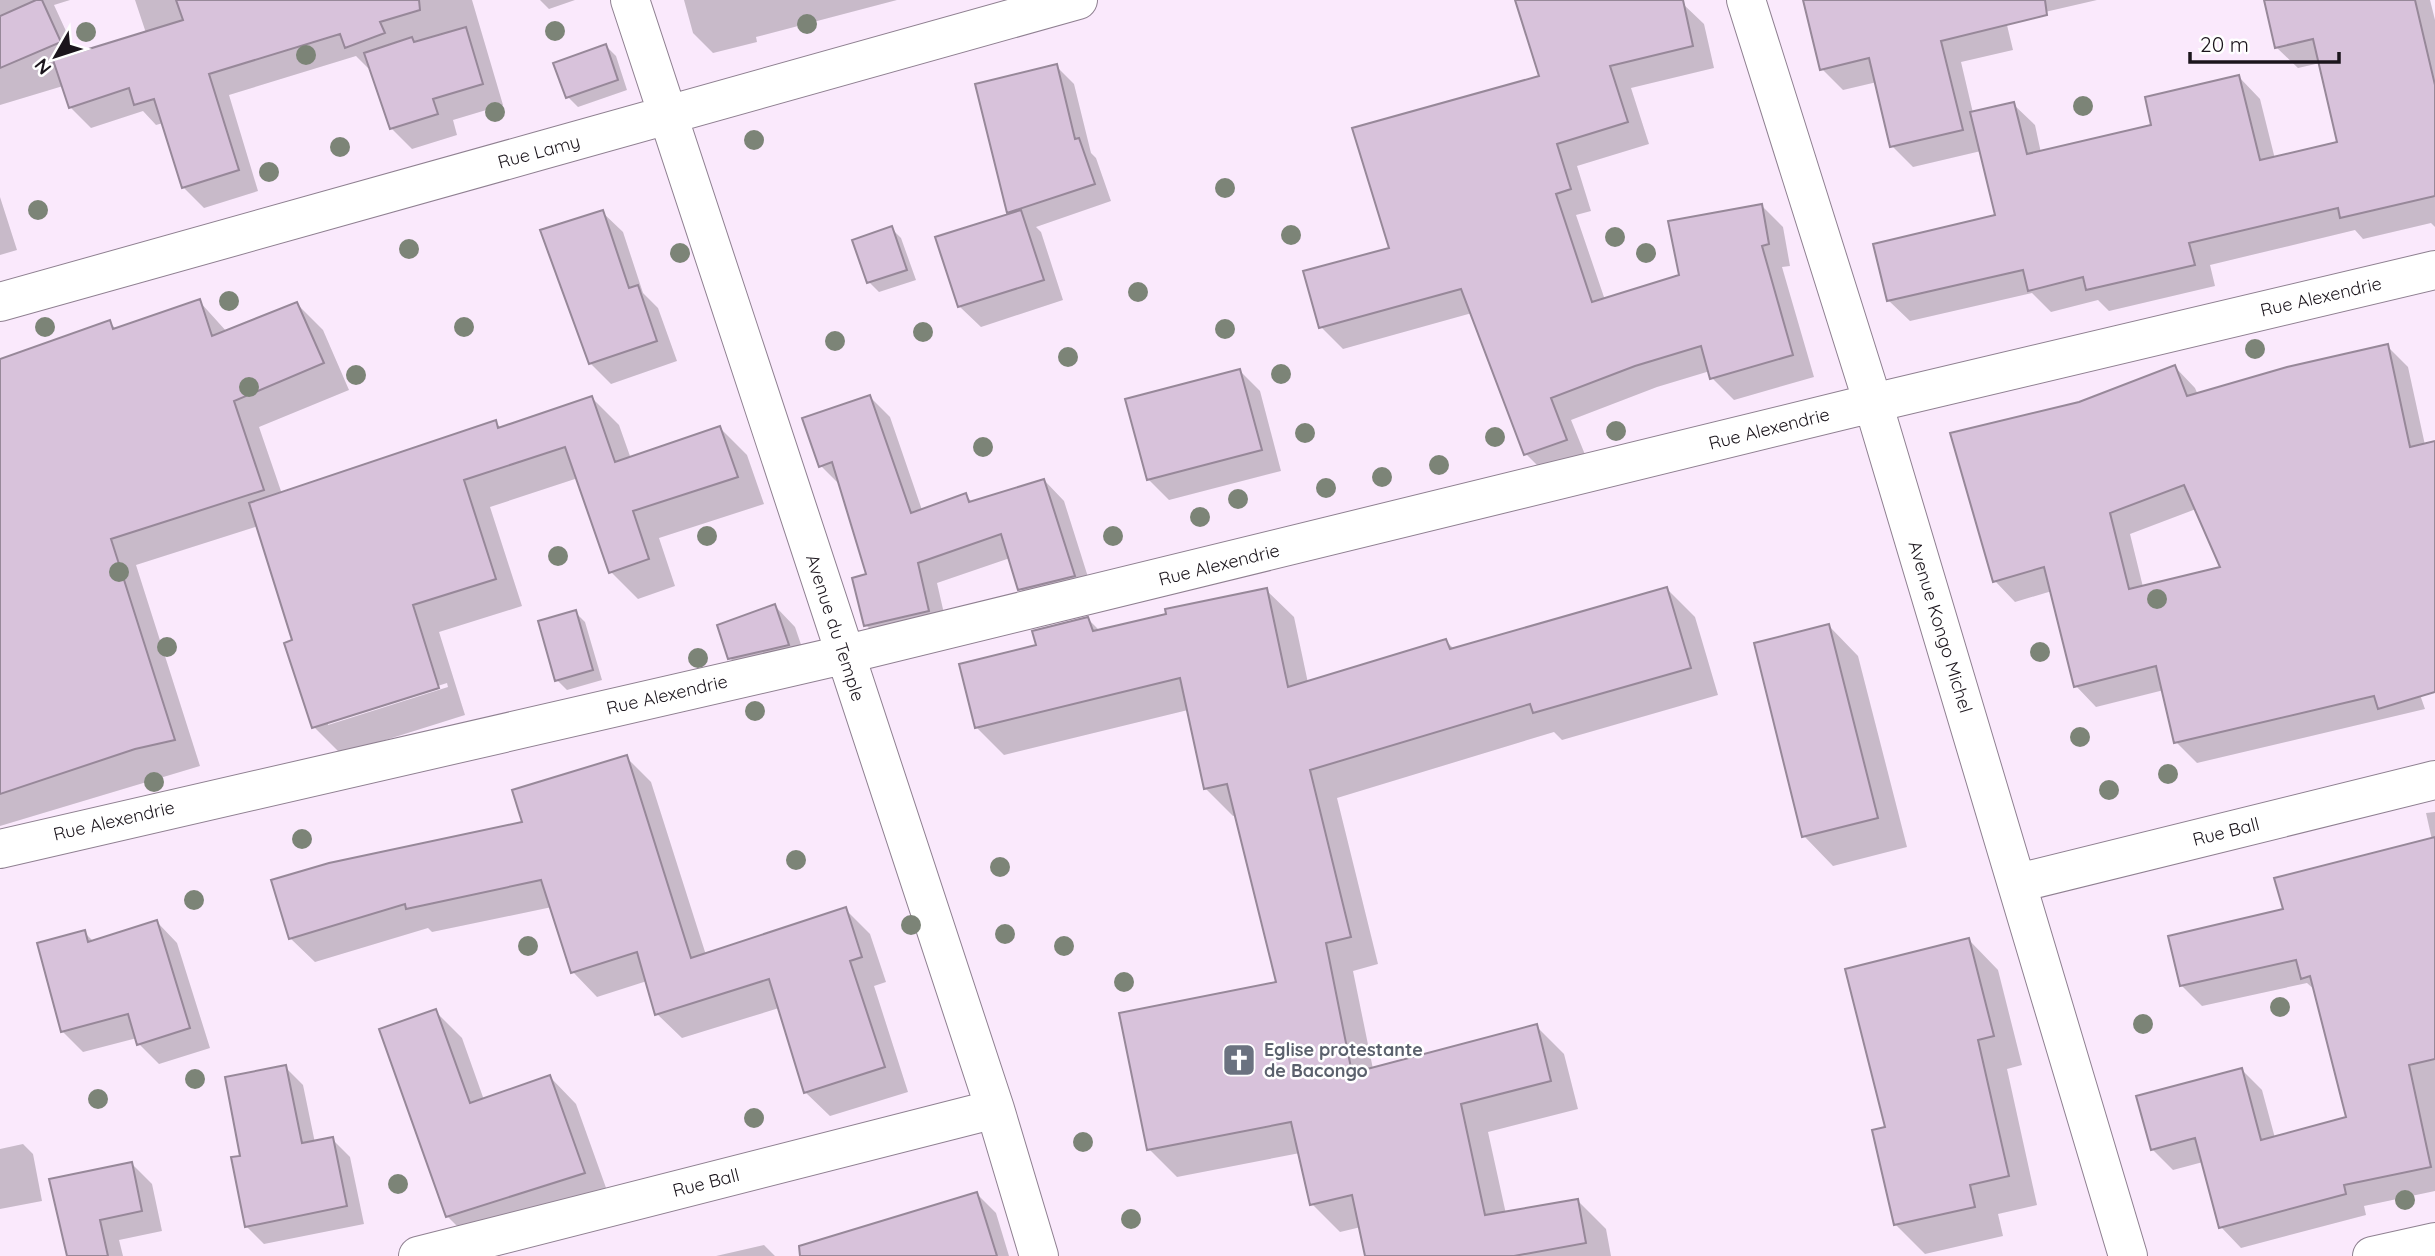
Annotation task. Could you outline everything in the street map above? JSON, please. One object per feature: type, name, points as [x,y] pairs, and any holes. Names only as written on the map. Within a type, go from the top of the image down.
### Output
[{"type":"street","name":"Avenue du Temple","points":[[630,0],[843,655],[995,1110],[1039,1256]]},
{"type":"street","name":"Rue Lamy","points":[[0,302],[293,218],[668,118],[1078,0]]},
{"type":"street","name":"Avenue Kongo Michel","points":[[1746,0],[2018,883],[2127,1256]]},
{"type":"street","name":"Rue Alexendrie","points":[[0,849],[843,655],[1872,403],[2435,270]]},
{"type":"street","name":"Rue Ball","points":[[2018,883],[2435,780]]},
{"type":"street","name":"Rue Ball","points":[[418,1256],[995,1110]]},
{"type":"street","points":[[2372,1256],[2435,1242]]},
{"type":"building","points":[[36,0],[42,0],[61,42],[0,68],[0,16]]},
{"type":"building","points":[[176,0],[419,0],[420,10],[380,22],[385,33],[345,48],[340,34],[209,74],[239,170],[182,188],[154,99],[134,105],[129,88],[69,108],[53,60],[183,20]]},
{"type":"building","points":[[1515,0],[1683,0],[1693,46],[1610,66],[1628,122],[1557,144],[1571,189],[1556,194],[1592,302],[1679,275],[1668,221],[1762,204],[1769,244],[1762,246],[1793,355],[1710,379],[1701,346],[1635,366],[1551,398],[1567,440],[1524,455],[1461,289],[1319,328],[1303,271],[1389,248],[1352,128],[1539,76]]},
{"type":"building","points":[[1803,0],[2045,0],[2047,15],[1941,41],[1963,130],[1890,147],[1869,58],[1820,70]]},
{"type":"building","points":[[2264,0],[2415,0],[2435,85],[2435,196],[2340,218],[2338,208],[2189,243],[2195,265],[2086,290],[2083,277],[2028,291],[2023,270],[1887,301],[1873,244],[1995,215],[1970,112],[2014,102],[2027,154],[2151,125],[2145,97],[2239,75],[2260,160],[2337,142],[2313,39],[2275,48]]},
{"type":"building","points":[[466,27],[483,84],[433,99],[438,114],[390,129],[364,53],[412,37],[414,42]]},
{"type":"building","points":[[606,44],[618,80],[566,98],[553,63]]},
{"type":"building","points":[[1057,64],[1075,139],[1079,138],[1095,184],[1007,213],[975,84]]},
{"type":"building","points":[[603,210],[629,288],[638,285],[657,341],[589,364],[540,230]]},
{"type":"building","points":[[1021,210],[1044,280],[958,307],[935,237]]},
{"type":"building","points":[[892,226],[907,270],[867,283],[852,240]]},
{"type":"building","points":[[200,299],[212,336],[297,302],[324,363],[234,401],[264,490],[111,539],[175,740],[135,749],[0,794],[0,359],[110,320],[113,329]]},
{"type":"building","points":[[2388,344],[2410,447],[2435,441],[2435,692],[2378,709],[2374,696],[2174,743],[2156,666],[2074,687],[2044,567],[1993,582],[1950,433],[2079,402],[2175,365],[2187,396],[2287,367]],"holes":[[[2184,485],[2220,567],[2129,589],[2110,513]]]},
{"type":"building","points":[[1240,369],[1262,450],[1147,480],[1125,399]]},
{"type":"building","points":[[870,395],[911,513],[966,493],[969,502],[1044,479],[1075,576],[1018,590],[1001,534],[918,563],[929,611],[864,626],[852,578],[866,574],[832,462],[819,467],[802,418]]},
{"type":"building","points":[[592,396],[615,462],[720,426],[738,477],[633,511],[649,559],[609,573],[565,447],[464,480],[496,579],[413,605],[439,688],[312,728],[284,643],[292,640],[249,503],[496,420],[498,428]]},
{"type":"building","points":[[1667,587],[1691,668],[1533,713],[1530,704],[1310,770],[1351,937],[1326,943],[1352,1073],[1537,1024],[1551,1081],[1461,1104],[1485,1215],[1578,1199],[1586,1243],[1514,1256],[1365,1256],[1352,1195],[1310,1205],[1291,1122],[1147,1150],[1119,1013],[1276,982],[1227,784],[1204,789],[1180,678],[975,728],[959,664],[1036,645],[1032,631],[1088,617],[1093,631],[1166,614],[1165,609],[1267,588],[1288,687],[1446,639],[1450,649]]},
{"type":"building","points":[[775,604],[789,645],[728,659],[717,625]]},
{"type":"building","points":[[576,610],[593,670],[555,681],[538,621]]},
{"type":"building","points":[[1829,624],[1878,818],[1802,837],[1754,643]]},
{"type":"building","points":[[627,755],[691,958],[846,907],[862,957],[850,961],[885,1067],[804,1093],[769,979],[655,1015],[637,952],[571,973],[541,880],[406,909],[405,904],[289,939],[271,880],[329,863],[522,822],[512,790]]},
{"type":"building","points":[[2435,837],[2435,1059],[2409,1065],[2431,1167],[2344,1185],[2346,1194],[2219,1228],[2195,1138],[2151,1150],[2136,1096],[2242,1068],[2261,1140],[2346,1117],[2310,976],[2301,979],[2296,960],[2180,986],[2168,936],[2283,909],[2274,878]]},
{"type":"building","points":[[157,920],[190,1028],[137,1045],[128,1014],[61,1032],[37,943],[85,930],[88,942]]},
{"type":"building","points":[[1969,938],[1994,1036],[1978,1040],[2009,1176],[1970,1185],[1975,1207],[1894,1225],[1872,1130],[1885,1127],[1845,969]]},
{"type":"building","points":[[436,1009],[470,1103],[550,1075],[585,1173],[446,1217],[379,1029]]},
{"type":"building","points":[[286,1065],[302,1143],[333,1137],[347,1206],[245,1227],[231,1157],[240,1156],[225,1077]]},
{"type":"building","points":[[132,1162],[142,1211],[100,1220],[108,1256],[67,1256],[49,1179]]},
{"type":"building","points":[[977,1192],[997,1256],[800,1256],[799,1246]]},
{"type":"place","name":"Eglise protestante de Bacongo","points":[[1239,1060]]}]
